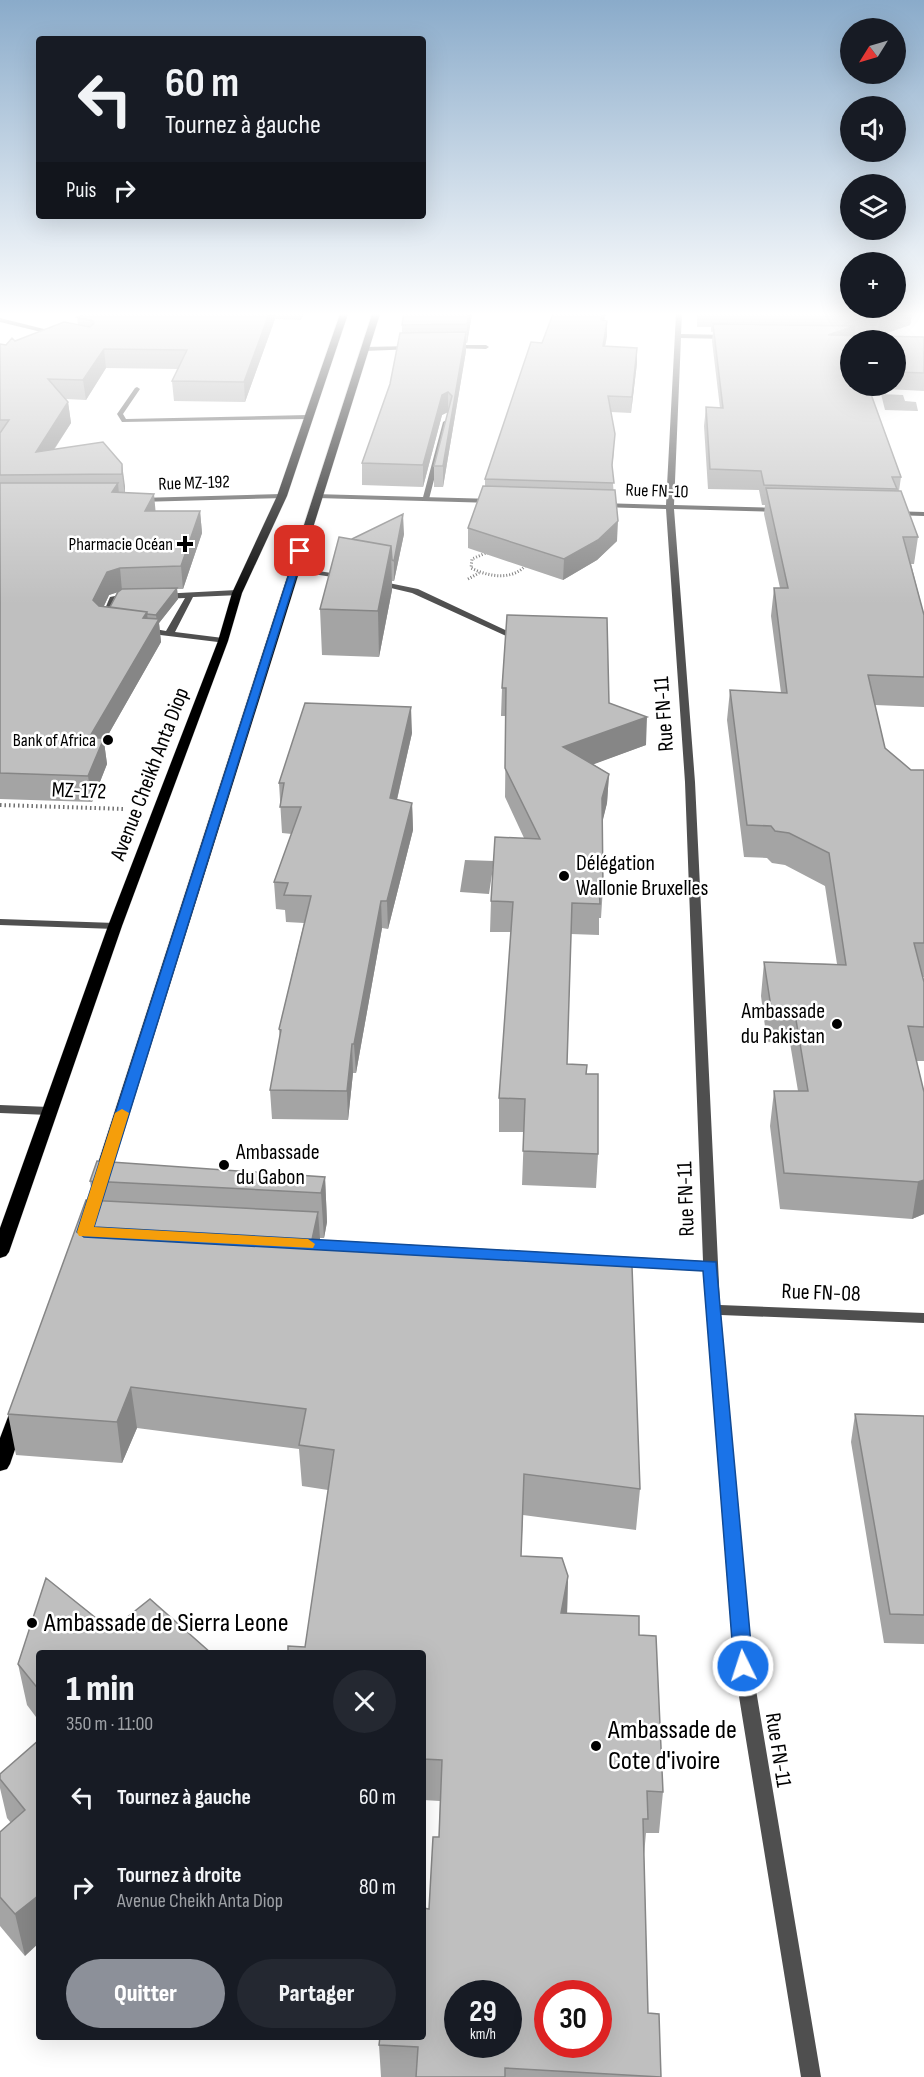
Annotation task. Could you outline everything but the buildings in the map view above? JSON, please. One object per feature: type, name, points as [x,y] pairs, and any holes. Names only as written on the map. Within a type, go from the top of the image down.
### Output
[{"type":"main road","name":"Avenue Cheikh Anta Diop","points":[[0,1252],[115,926],[223,640],[237,593],[282,496],[309,411]]},
{"type":"main road","points":[[95,1198],[344,411]]},
{"type":"main road","points":[[0,1464],[24,1398]]},
{"type":"street","points":[[122,411],[120,414],[124,421],[307,417]]},
{"type":"street","name":"Rue FN-11","points":[[674,411],[670,507],[690,782],[710,1266],[716,1310],[743,1666],[811,2077]]},
{"type":"street","points":[[424,499],[447,416]]},
{"type":"street","name":"Rue MZ-192","points":[[129,500],[282,496]]},
{"type":"street","points":[[317,496],[506,502]]},
{"type":"street","name":"Rue FN-10","points":[[588,504],[785,510]]},
{"type":"street","points":[[878,512],[924,514]]},
{"type":"street","points":[[294,569],[353,578]]},
{"type":"street","points":[[364,580],[415,591],[518,638]]},
{"type":"street","points":[[156,596],[237,593]]},
{"type":"street","points":[[117,628],[102,624],[113,599],[145,596]]},
{"type":"street","points":[[170,632],[190,596]]},
{"type":"street","points":[[138,630],[223,640]]},
{"type":"street","points":[[0,922],[115,926]]},
{"type":"street","points":[[0,1109],[49,1111]]},
{"type":"street","points":[[309,1244],[710,1266]]},
{"type":"street","name":"Rue FN-08","points":[[716,1310],[924,1318]]},
{"type":"path","points":[[486,553],[514,554],[524,558],[527,563],[524,569],[514,573],[493,575],[479,573],[471,568],[470,562],[486,553]]},
{"type":"path","points":[[527,563],[532,563]]},
{"type":"path","points":[[468,579],[479,573]]},
{"type":"path","name":"MZ-172","points":[[0,805],[158,810]]},
{"type":"shaded area","points":[[465,860],[494,861],[489,894],[460,892]]},
{"type":"slow traffic","points":[[122,1113],[84,1232],[308,1244]]},
{"type":"place","name":"Pharmacie Océan","points":[[185,544]]},
{"type":"place","name":"Bank of Africa","points":[[108,740]]},
{"type":"place","name":"Délégation Wallonie Bruxelles","points":[[564,876]]},
{"type":"place","name":"Ambassade du Pakistan","points":[[837,1024]]},
{"type":"place","name":"Ambassade du Gabon","points":[[224,1165]]},
{"type":"place","name":"Ambassade de Sierra Leone","points":[[32,1623]]},
{"type":"place","name":"Ambassade de Cote d'ivoire","points":[[596,1746]]},
{"type":"route","points":[[300,551],[84,1232],[710,1266],[716,1310],[743,1666]]}]
